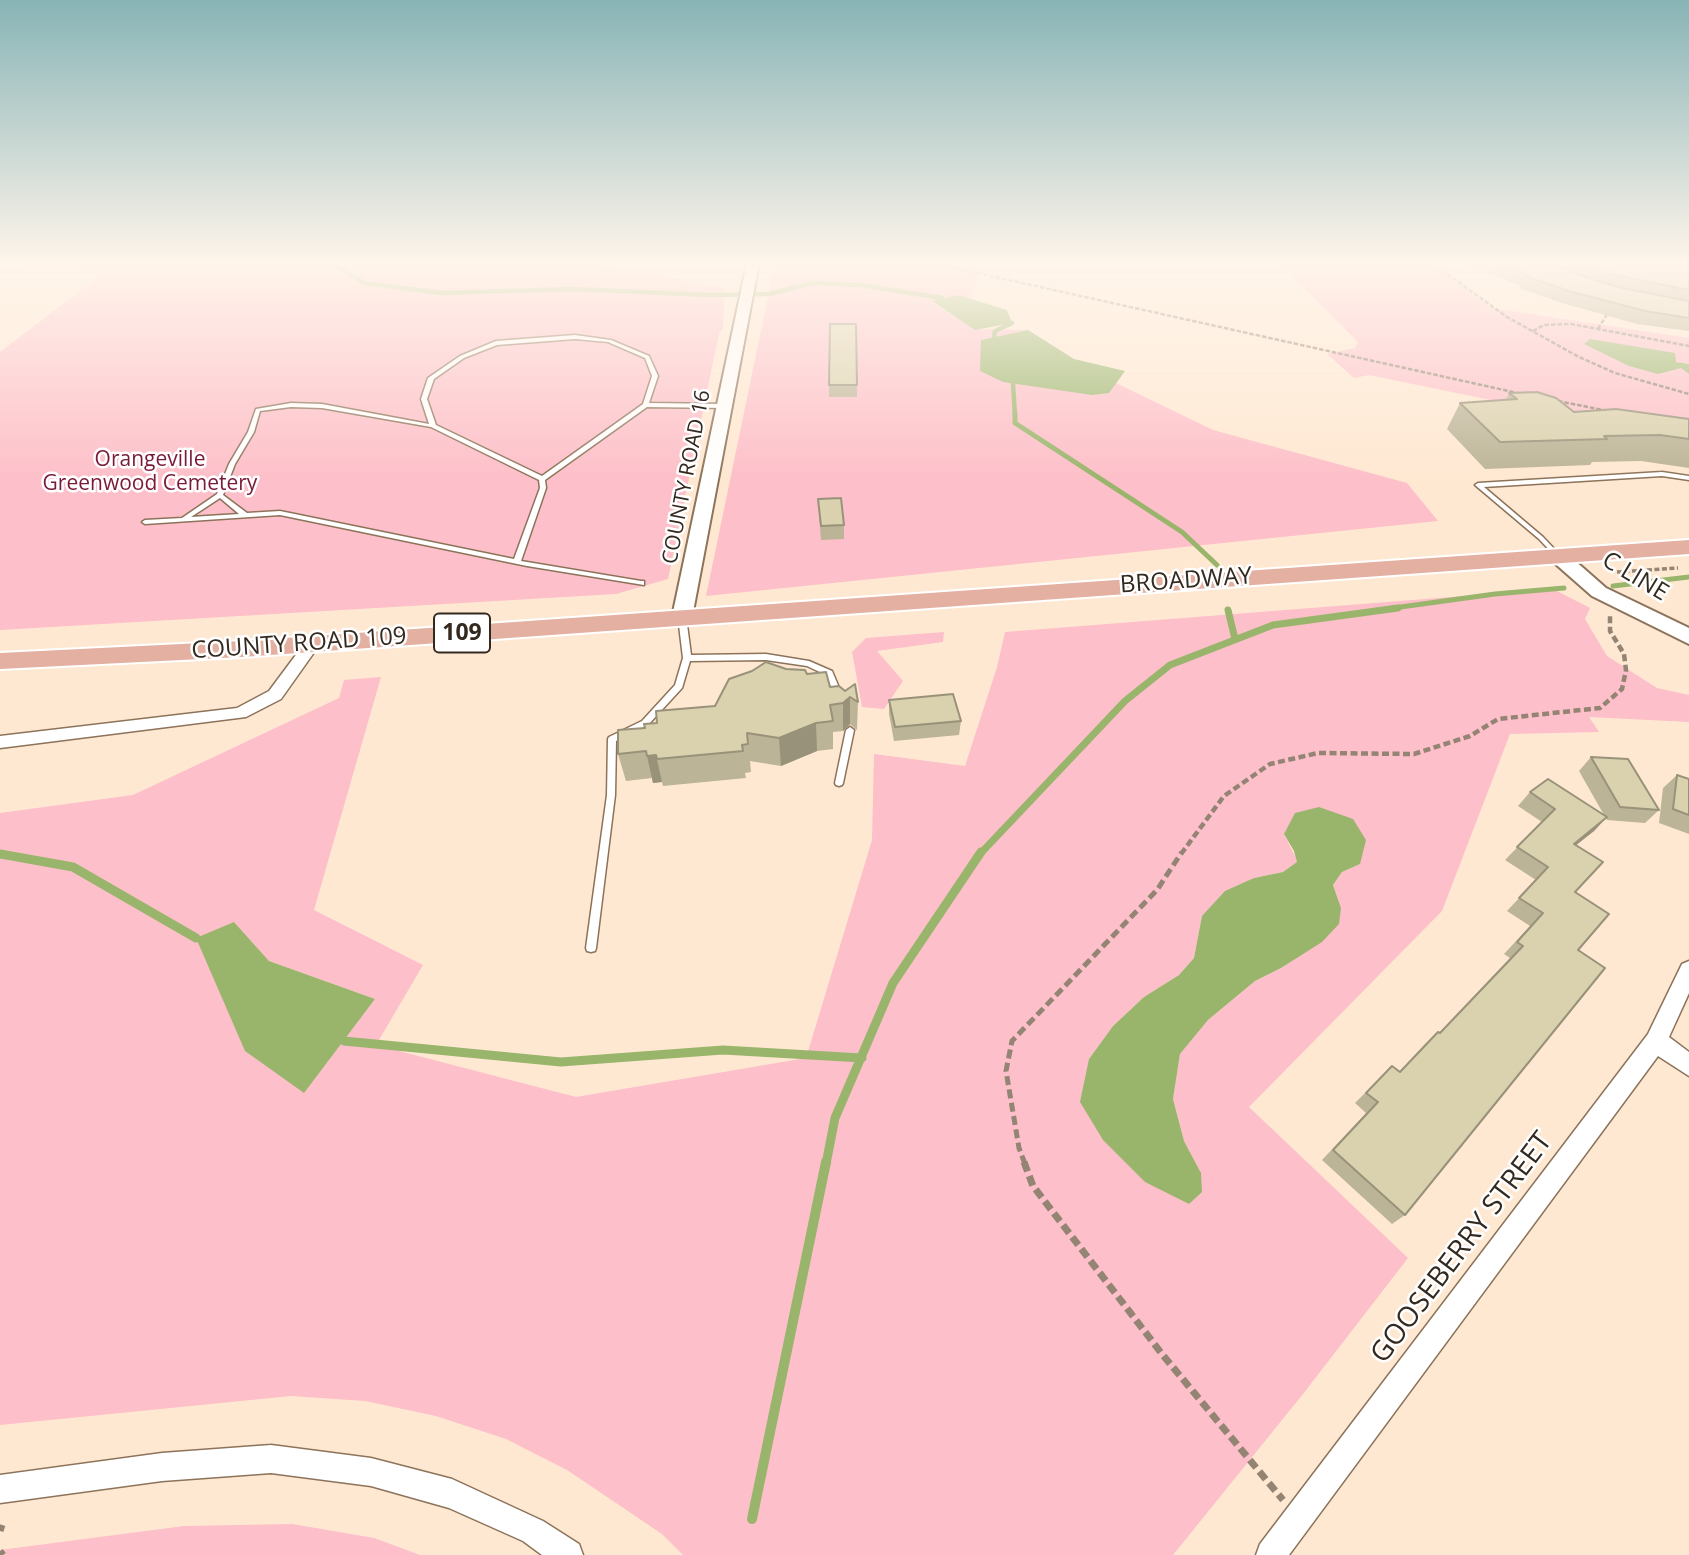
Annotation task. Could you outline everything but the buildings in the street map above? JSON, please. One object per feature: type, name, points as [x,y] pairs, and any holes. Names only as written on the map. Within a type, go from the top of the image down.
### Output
[{"type":"main road","name":"COUNTY ROAD 16","points":[[682,617],[739,336]]},
{"type":"main road","name":"BROADWAY","points":[[682,617],[1558,556],[1687,557]]},
{"type":"main road","name":"C LINE","points":[[1558,556],[1599,592],[1689,637]]},
{"type":"main road","name":"COUNTY ROAD 109","points":[[0,661],[312,644],[682,617]]},
{"type":"street","points":[[0,742],[240,713],[275,695],[312,644]]},
{"type":"street","name":"GOOSEBERRY STREET","points":[[1271,1555],[1656,1041],[1689,970]]},
{"type":"street","points":[[1656,1041],[1689,1065]]},
{"type":"street","points":[[0,1489],[162,1467],[271,1458],[371,1472],[452,1494],[533,1531],[568,1555]]},
{"type":"lane","points":[[433,426],[424,399],[431,379],[461,357],[496,343],[575,337],[608,341],[647,357],[655,376],[646,405]]},
{"type":"lane","points":[[183,519],[220,495],[232,464],[251,432],[258,410],[291,405],[322,406],[433,426],[542,479]]},
{"type":"lane","points":[[542,479],[646,405],[725,406]]},
{"type":"lane","points":[[1558,556],[1541,538],[1478,485],[1662,474],[1689,478]]},
{"type":"lane","points":[[517,562],[543,488],[542,479]]},
{"type":"lane","points":[[220,495],[246,515]]},
{"type":"lane","points":[[145,522],[280,513],[517,562],[641,583]]},
{"type":"lane","points":[[591,948],[611,795],[612,739],[645,723],[679,687],[687,658],[682,617]]},
{"type":"lane","points":[[687,658],[766,657],[809,664],[829,673],[842,703]]},
{"type":"lane","points":[[839,783],[850,730]]},
{"type":"path","points":[[1259,336],[1531,396]]},
{"type":"path","points":[[1541,336],[1615,373],[1689,394]]},
{"type":"path","points":[[1633,336],[1689,346]]},
{"type":"path","points":[[1558,401],[1610,412]]},
{"type":"path","points":[[1582,576],[1687,557]]},
{"type":"path","points":[[1299,1519],[1162,1354],[1033,1186],[1019,1148],[1006,1071],[1012,1041],[1157,890],[1192,836],[1224,796],[1270,764],[1318,752],[1414,754],[1470,736],[1498,719],[1600,708],[1622,689],[1626,670],[1625,654],[1610,631],[1610,613]]},
{"type":"green space","name":"Orangeville Greenwood Cemetery","points":[[22,336],[719,336],[668,579],[616,594],[0,630],[0,352]]},
{"type":"green space","points":[[760,336],[1002,336],[982,340],[1109,393],[1116,383],[1213,430],[1407,483],[1438,521],[706,596]]},
{"type":"green space","points":[[1352,336],[1673,336],[1689,338],[1689,364],[1676,362],[1673,368],[1682,368],[1689,374],[1689,433],[1549,412],[1369,375],[1354,378],[1327,354],[1355,348],[1358,342]]},
{"type":"green space","points":[[1553,589],[1590,608],[1585,619],[1607,656],[1657,688],[1689,695],[1689,722],[1589,717],[1599,732],[1510,734],[1442,911],[1249,1107],[1408,1258],[1173,1555],[683,1555],[662,1534],[567,1470],[506,1439],[436,1416],[365,1401],[291,1396],[0,1425],[0,813],[133,795],[339,698],[344,680],[381,677],[314,910],[423,965],[376,1045],[576,1097],[806,1058],[872,840],[874,754],[965,766],[997,667],[1005,632]],"holes":[[[1284,834],[1360,864],[1342,872],[1333,885],[1341,908],[1296,958],[1255,981],[1208,1020],[1180,1054],[1173,1099],[1184,1141],[1201,1173],[1089,1059],[1113,1026],[1144,997],[1179,975],[1194,958],[1202,916],[1254,878],[1283,872],[1298,862]],[[234,922],[269,961],[375,999],[304,1092]]]},
{"type":"green space","points":[[944,632],[943,642],[877,651],[903,681],[884,709],[862,707],[852,652],[866,638]]},
{"type":"green space","points":[[292,1524],[374,1538],[420,1555],[0,1555],[0,1550],[184,1526]]},
{"type":"shaded area","points":[[1002,336],[1037,336],[1074,359],[1125,371],[1109,393],[1092,395],[1003,382],[980,371],[981,340]]},
{"type":"shaded area","points":[[1590,339],[1675,353],[1676,362],[1689,364],[1689,374],[1681,368],[1658,374],[1629,366],[1584,344]]},
{"type":"shaded area","points":[[1319,807],[1353,819],[1366,840],[1360,864],[1342,872],[1333,885],[1341,908],[1339,924],[1322,942],[1255,981],[1208,1020],[1180,1054],[1173,1099],[1184,1141],[1201,1173],[1202,1192],[1189,1204],[1145,1182],[1103,1140],[1080,1102],[1089,1059],[1113,1026],[1144,997],[1179,975],[1194,958],[1202,916],[1225,891],[1254,878],[1283,872],[1297,862],[1284,834],[1295,813]]},
{"type":"shaded area","points":[[234,922],[269,961],[375,999],[304,1093],[245,1051],[196,938]]},
{"type":"waterway","points":[[1013,384],[1015,416]]},
{"type":"waterway","points":[[1015,416],[1015,423],[1182,532],[1217,565]]},
{"type":"waterway","points":[[1613,586],[1689,577]]},
{"type":"waterway","points":[[1386,609],[1495,594],[1564,588]]},
{"type":"waterway","points":[[980,854],[1125,701],[1170,665],[1273,625],[1398,608]]},
{"type":"waterway","points":[[1228,610],[1235,639]]},
{"type":"waterway","points":[[861,1058],[893,983],[981,852]]},
{"type":"waterway","points":[[0,854],[73,867],[196,938]]},
{"type":"waterway","points":[[344,1041],[561,1062],[723,1050],[861,1058]]},
{"type":"waterway","points":[[826,1164],[835,1118],[861,1058]]},
{"type":"waterway","points":[[752,1519],[826,1162]]}]
